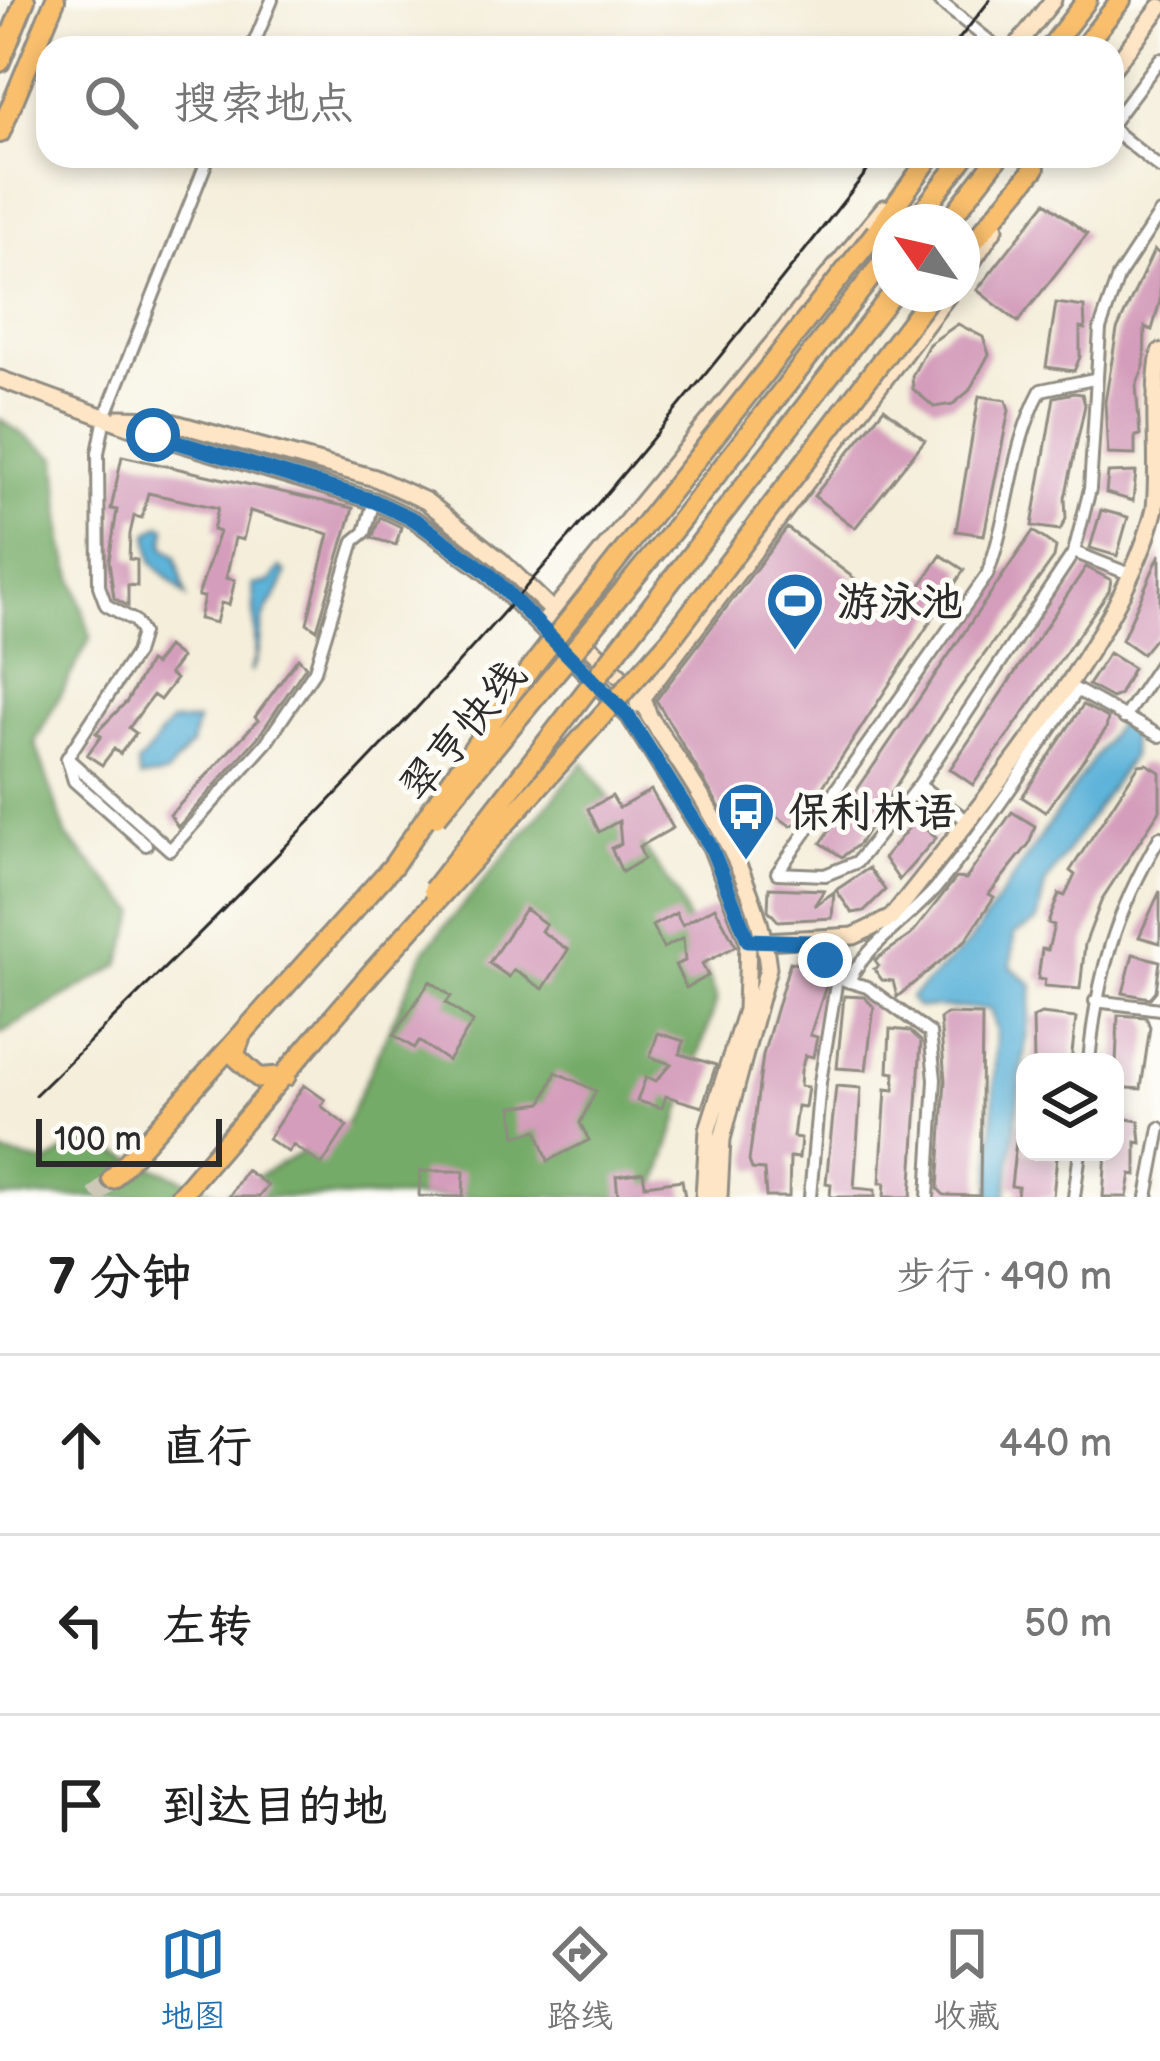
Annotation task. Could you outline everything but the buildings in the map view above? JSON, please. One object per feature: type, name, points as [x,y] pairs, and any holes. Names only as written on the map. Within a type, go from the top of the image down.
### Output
[{"type":"highway","points":[[3,54],[25,0]]},
{"type":"highway","points":[[40,36],[55,0]]},
{"type":"highway","points":[[1059,36],[1087,0]]},
{"type":"highway","points":[[1092,36],[1120,0]]},
{"type":"highway","points":[[0,134],[36,46]]},
{"type":"highway","points":[[394,866],[509,696],[921,168]]},
{"type":"highway","points":[[928,204],[956,168]]},
{"type":"highway","points":[[962,204],[990,168]]},
{"type":"highway","points":[[980,234],[1035,168]]},
{"type":"highway","name":"翠亨快线","points":[[112,1179],[394,866],[666,539],[872,276]]},
{"type":"highway","name":"翠亨快线","points":[[178,1197],[373,971],[878,312]]},
{"type":"highway","points":[[373,971],[670,640],[918,312]]},
{"type":"highway","points":[[242,1035],[234,1055],[244,1067],[259,1078],[286,1076]]},
{"type":"street","points":[[258,36],[272,0]]},
{"type":"street","points":[[938,0],[983,36]]},
{"type":"street","points":[[1025,36],[1053,0]]},
{"type":"street","points":[[1124,54],[1160,7]]},
{"type":"street","points":[[1124,109],[1160,59]]},
{"type":"street","points":[[1124,136],[1160,168]]},
{"type":"street","points":[[146,845],[74,781],[67,758],[136,652],[142,633],[135,621],[106,605],[99,586],[98,453],[105,417],[204,168]]},
{"type":"street","points":[[546,619],[920,168]]},
{"type":"street","points":[[980,250],[1036,168]]},
{"type":"street","points":[[1094,379],[1041,390],[1028,413],[1002,532],[987,575],[777,873],[825,875],[857,862],[919,785],[1073,552],[1090,489],[1094,379],[1106,308],[1134,249],[1160,213]]},
{"type":"street","points":[[628,716],[936,312]]},
{"type":"street","points":[[810,1197],[820,1082],[843,980],[901,928],[988,824],[1132,575],[1156,506],[1160,352]]},
{"type":"street","points":[[0,380],[374,501],[452,544],[643,698],[649,716],[731,852],[757,941],[746,1010],[709,1129],[704,1197]]},
{"type":"street","points":[[105,417],[160,419],[400,487],[470,533],[628,716],[711,847],[768,968],[722,1139],[719,1197]]},
{"type":"street","points":[[67,758],[170,850],[266,743],[315,670],[354,541],[364,532],[374,501]]},
{"type":"street","points":[[1073,552],[1132,575]]},
{"type":"street","points":[[1124,718],[1160,664]]},
{"type":"street","points":[[757,941],[810,942],[854,936],[892,918],[1071,687]]},
{"type":"street","points":[[1071,687],[1160,736]]},
{"type":"street","points":[[919,785],[968,820]]},
{"type":"street","points":[[1090,1053],[1106,949],[1133,882],[1160,837]]},
{"type":"street","points":[[810,942],[843,980],[910,1013],[930,1033],[935,1079],[928,1197]]},
{"type":"street","points":[[1096,1001],[1160,1009]]},
{"type":"street","points":[[1147,1197],[1160,1128]]},
{"type":"street","points":[[1073,1197],[1079,1161]]},
{"type":"green space","points":[[0,419],[57,458],[63,543],[91,637],[35,742],[67,837],[137,912],[120,965],[0,1034]]},
{"type":"green space","points":[[584,762],[678,896],[717,999],[653,1197],[0,1197],[0,1153],[48,1163],[82,1139],[223,1195],[343,1130],[425,950]]},
{"type":"water","points":[[161,525],[166,527],[164,546],[176,556],[186,596],[152,562],[148,534]]},
{"type":"water","points":[[280,568],[286,573],[284,580],[264,617],[259,652],[250,672],[256,656],[253,585],[270,582]]},
{"type":"water","points":[[197,721],[191,745],[165,775],[140,778],[137,764],[171,722]]},
{"type":"water","points":[[1117,724],[1130,731],[1132,756],[1045,884],[1037,922],[1014,934],[1011,967],[1033,985],[1024,1053],[1016,1053],[1016,1118],[1006,1197],[990,1197],[996,1032],[990,1009],[917,1007],[910,998],[969,943]]},
{"type":"tunnel","points":[[95,1197],[112,1179]]},
{"type":"railway","points":[[962,36],[990,0]]},
{"type":"railway","points":[[35,1095],[334,797],[507,609],[870,168]]},
{"type":"place","name":"游泳池","points":[[795,652]]},
{"type":"place","name":"保利林语","points":[[746,862]]},
{"type":"route","points":[[153,435],[374,501],[452,544],[488,573],[628,716],[711,847],[748,940],[810,942],[825,960]]}]
